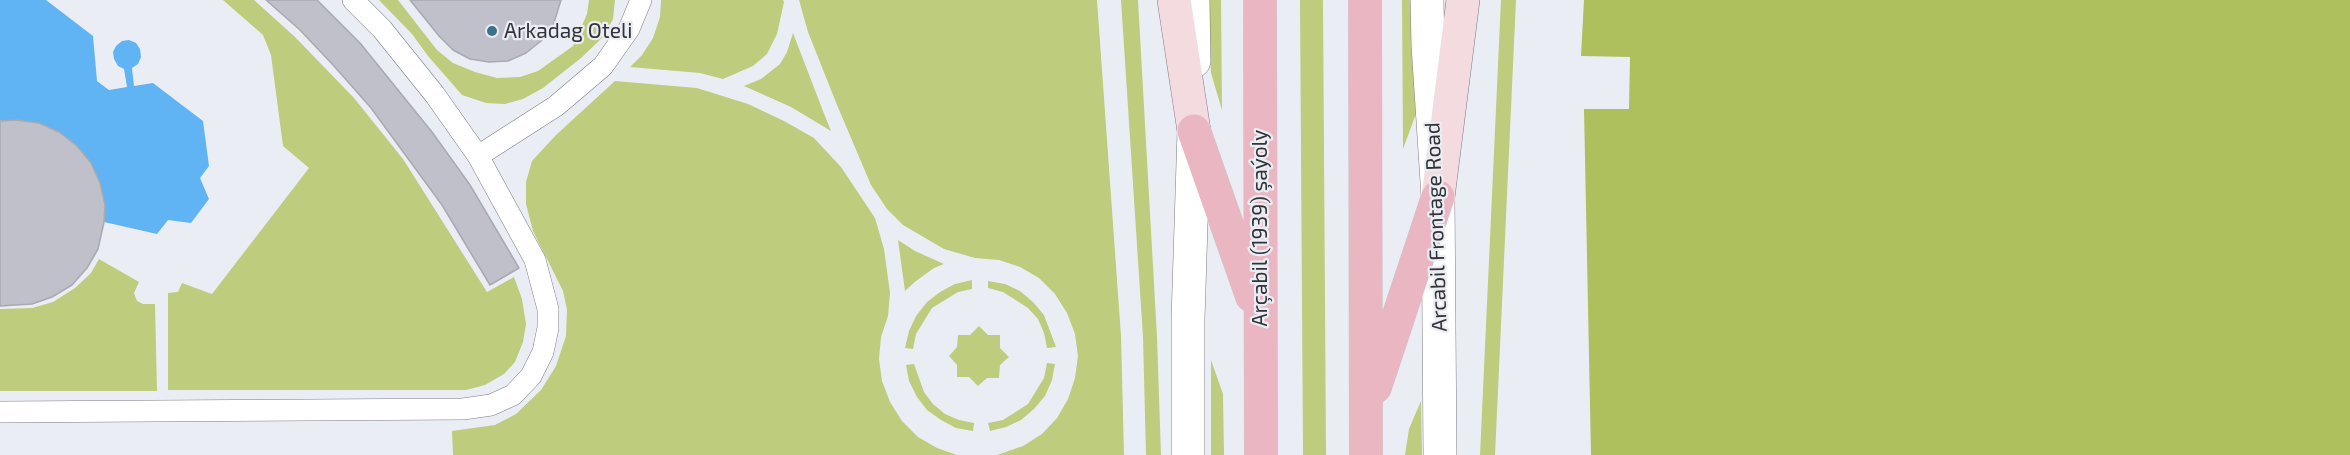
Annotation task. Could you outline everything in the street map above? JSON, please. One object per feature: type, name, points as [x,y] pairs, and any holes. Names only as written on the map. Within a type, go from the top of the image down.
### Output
[{"type":"main road","points":[[1174,0],[1194,131],[1260,322]]},
{"type":"main road","name":"Arçabil (1939) şaýoly","points":[[1260,0],[1261,455]]},
{"type":"main road","points":[[1365,0],[1366,455]]},
{"type":"main road","points":[[1365,414],[1438,197],[1463,0]]},
{"type":"street","points":[[1188,455],[1188,319],[1194,131],[1193,0]]},
{"type":"street","name":"Arcabil Frontage Road","points":[[1427,0],[1438,197],[1440,455]]},
{"type":"lane","points":[[0,412],[463,409],[490,405],[513,395],[531,376],[543,352],[548,328],[548,309],[534,260],[478,156],[435,95],[382,29],[353,0]]},
{"type":"lane","points":[[478,156],[556,106],[603,66],[629,29],[641,0]]},
{"type":"green space","points":[[223,0],[254,0],[295,37],[354,98],[403,159],[487,292],[514,277],[522,299],[526,324],[523,342],[515,362],[504,374],[485,385],[466,390],[168,390],[168,293],[178,292],[182,283],[212,294],[309,168],[283,146],[271,55],[263,35]]},
{"type":"green space","points":[[379,0],[398,0],[437,50],[453,63],[497,78],[520,77],[538,71],[573,46],[587,14],[589,0],[615,0],[613,19],[603,37],[581,58],[543,88],[523,99],[505,104],[486,103],[462,95],[412,34]]},
{"type":"green space","points":[[661,0],[783,0],[784,2],[777,34],[767,54],[753,66],[723,79],[700,73],[630,67],[642,55],[653,38],[660,17]]},
{"type":"green space","points":[[799,0],[1097,0],[1121,336],[1124,455],[997,455],[1023,446],[1042,434],[1057,418],[1068,399],[1075,378],[1078,356],[1075,334],[1067,313],[1055,294],[1039,278],[1020,267],[999,260],[975,258],[944,249],[903,225],[887,209],[871,185],[837,105],[808,32]]},
{"type":"green space","points":[[1121,0],[1138,0],[1157,337],[1161,455],[1146,455],[1143,337]]},
{"type":"green space","points":[[1208,0],[1221,0],[1222,110],[1211,73]]},
{"type":"green space","points":[[1300,0],[1323,0],[1326,455],[1303,455]]},
{"type":"green space","points":[[1402,0],[1419,0],[1417,111],[1403,149]]},
{"type":"green space","points":[[1501,0],[1516,0],[1495,455],[1480,455]]},
{"type":"green space","points":[[1584,0],[2350,0],[2350,455],[1591,455],[1584,109],[1629,109],[1630,57],[1581,56]]},
{"type":"green space","points":[[793,33],[831,131],[791,107],[744,86],[761,79],[780,64],[787,52]]},
{"type":"green space","points":[[615,81],[697,88],[748,104],[814,138],[841,167],[875,218],[884,249],[890,293],[888,316],[881,337],[879,359],[882,381],[890,402],[902,421],[918,437],[937,448],[957,455],[453,455],[452,431],[495,425],[516,414],[541,390],[556,366],[566,336],[567,310],[563,291],[533,231],[526,204],[526,182],[532,161],[556,135]]},
{"type":"green space","points":[[898,240],[915,251],[944,264],[934,268],[905,291]]},
{"type":"green space","points":[[99,259],[139,282],[134,293],[137,301],[143,304],[155,304],[157,391],[0,391],[0,309],[32,308],[53,302],[75,288],[91,273]]},
{"type":"green space","points":[[972,280],[972,289],[958,292],[932,308],[916,334],[913,349],[905,348],[916,316],[927,302],[955,284]]},
{"type":"green space","points":[[988,281],[1005,284],[1020,291],[1033,302],[1044,315],[1056,347],[1047,348],[1038,319],[1028,308],[1003,292],[988,288]]},
{"type":"green space","points":[[979,326],[988,335],[1000,335],[1000,348],[1009,357],[1000,365],[999,378],[987,378],[978,386],[969,377],[957,377],[957,365],[949,356],[957,347],[958,335],[970,335]]},
{"type":"green space","points":[[1211,360],[1223,394],[1224,455],[1211,455]]},
{"type":"green space","points":[[1047,363],[1055,364],[1052,380],[1045,396],[1021,420],[990,431],[988,423],[1003,420],[1028,404],[1044,378]]},
{"type":"green space","points":[[914,364],[924,392],[933,404],[945,414],[974,423],[973,431],[956,428],[927,410],[909,381],[906,365]]},
{"type":"green space","points":[[1421,401],[1422,455],[1405,455],[1409,429]]},
{"type":"water","points":[[0,0],[46,0],[93,36],[97,81],[109,90],[127,87],[124,69],[118,66],[114,59],[113,52],[116,46],[122,41],[129,40],[136,43],[141,57],[138,64],[132,68],[134,86],[153,83],[203,121],[209,166],[200,178],[209,199],[191,223],[168,220],[157,234],[104,222],[105,205],[100,183],[91,163],[77,146],[59,132],[39,123],[16,120],[0,121]]},
{"type":"building","points":[[266,0],[317,0],[360,43],[432,132],[470,185],[519,268],[490,285],[442,205],[371,108],[300,30]]},
{"type":"building","name":"Arkadag Oteli","points":[[410,0],[561,0],[553,26],[541,41],[526,53],[508,61],[489,62],[470,59],[453,50]]},
{"type":"building","points":[[16,120],[39,123],[59,132],[77,146],[91,163],[100,183],[105,205],[104,222],[98,249],[87,268],[72,285],[52,297],[32,304],[0,306],[0,121]]},
{"type":"place","name":"Arkadag Oteli","points":[[492,31]]}]
